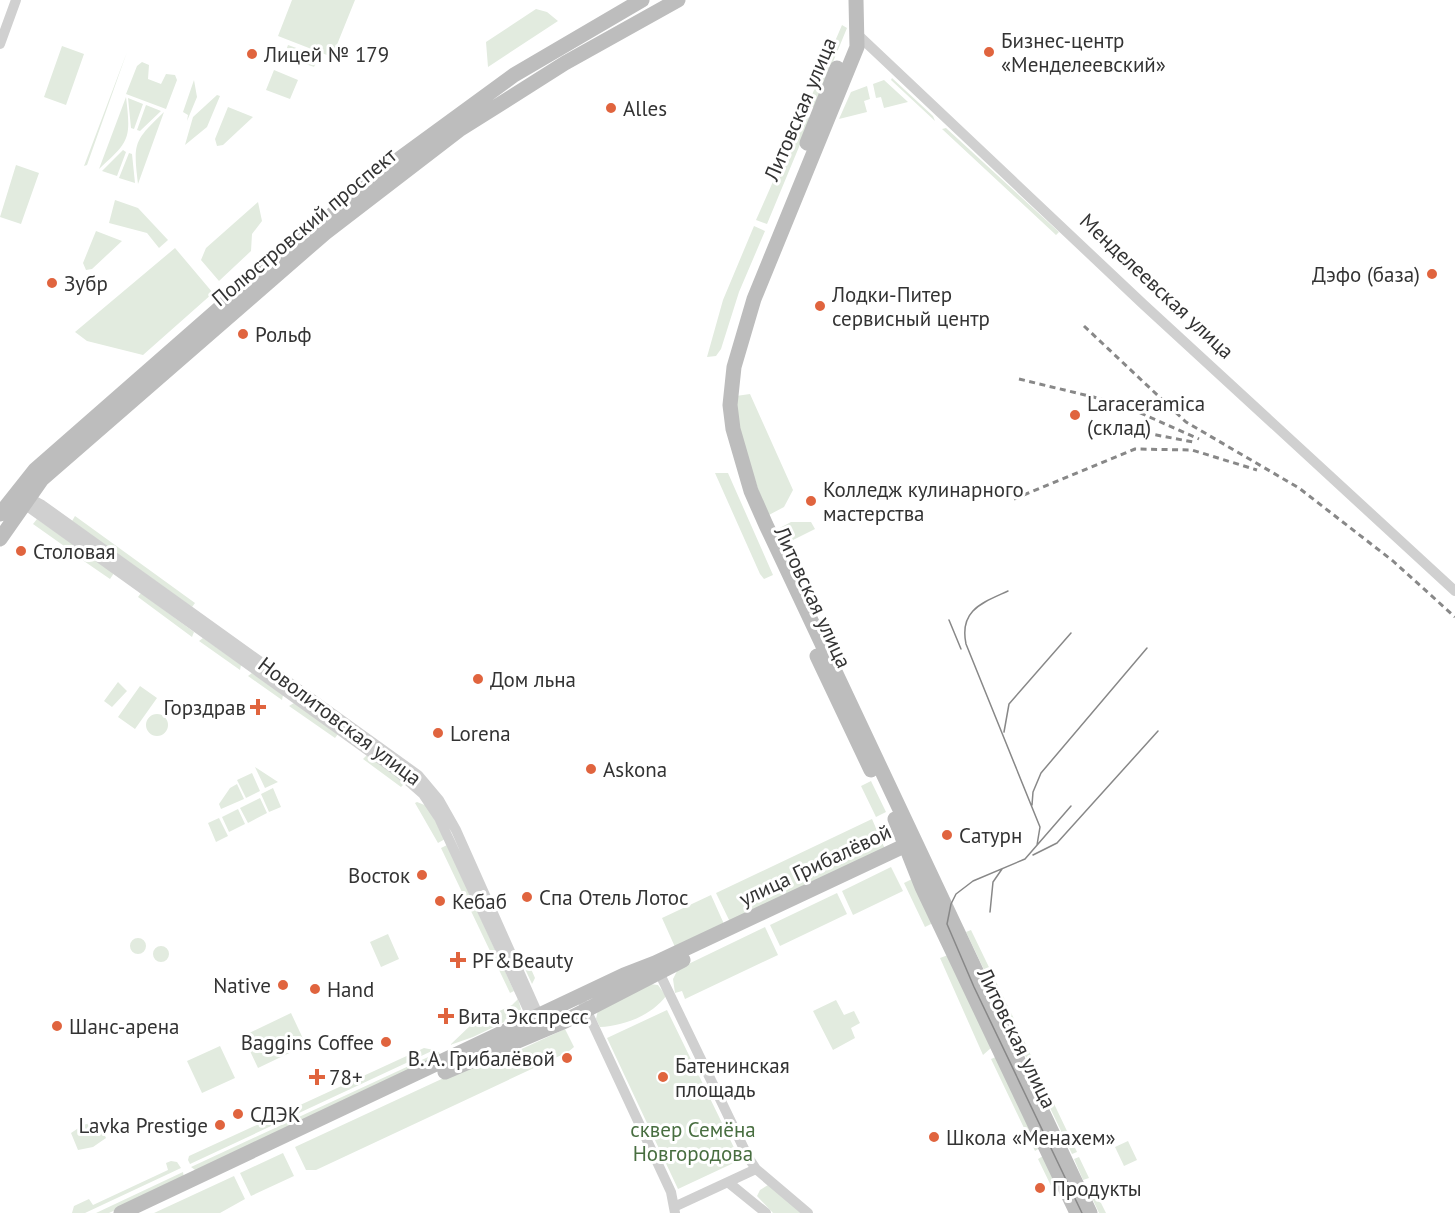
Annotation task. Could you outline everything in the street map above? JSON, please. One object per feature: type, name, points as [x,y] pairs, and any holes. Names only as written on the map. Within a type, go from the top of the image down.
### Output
[{"type":"street","points":[[0,44],[16,0]]},
{"type":"street","name":"Полюстровский проспект","points":[[0,539],[35,470],[229,300],[399,159],[514,75],[642,0]]},
{"type":"street","name":"Полюстровский проспект","points":[[0,514],[22,498],[302,253],[406,169],[459,130],[526,86],[678,0]]},
{"type":"street","points":[[856,0],[856,34]]},
{"type":"street","name":"Менделеевская улица","points":[[856,34],[1143,304],[1455,591]]},
{"type":"street","name":"Литовская улица","points":[[856,34],[847,43],[745,295],[724,365],[720,405],[731,463],[741,494],[900,831],[1090,1213]]},
{"type":"street","name":"Новолитовская улица","points":[[22,498],[404,764],[424,781],[439,800],[456,830],[543,1030]]},
{"type":"street","name":"Литовская улица","points":[[909,849],[1077,1213]]},
{"type":"street","name":"улица Грибалёвой","points":[[121,1213],[536,1016],[583,1002],[909,849]]},
{"type":"street","points":[[657,968],[748,1157],[756,1169],[808,1213]]},
{"type":"street","points":[[583,1002],[671,1192],[674,1210],[756,1169]]},
{"type":"street","name":"улица Грибалёвой","points":[[143,1213],[460,1065],[494,1053],[543,1030],[583,1002]]},
{"type":"street","points":[[729,1183],[766,1213]]},
{"type":"green space","points":[[292,0],[355,0],[332,57],[278,36]]},
{"type":"green space","points":[[536,9],[547,12],[558,21],[488,67],[486,42]]},
{"type":"green space","points":[[842,25],[847,28],[814,108],[808,104]]},
{"type":"green space","points":[[288,45],[319,56],[314,67],[284,56]]},
{"type":"green space","points":[[62,46],[84,54],[66,105],[44,97]]},
{"type":"green space","points":[[127,52],[87,165],[84,166]]},
{"type":"green space","points":[[142,62],[149,65],[148,79],[161,84],[166,74],[175,75],[177,80],[166,109],[126,94],[137,66]]},
{"type":"green space","points":[[274,70],[298,80],[290,99],[266,90]]},
{"type":"green space","points":[[892,78],[933,116],[935,121],[891,80]]},
{"type":"green space","points":[[194,80],[197,97],[187,121],[188,115],[183,112]]},
{"type":"green space","points":[[884,80],[908,102],[884,108],[881,97],[876,98],[873,84]]},
{"type":"green space","points":[[867,86],[870,99],[864,101],[867,112],[839,119],[851,92]]},
{"type":"green space","points":[[217,95],[220,96],[207,127],[185,145],[193,117]]},
{"type":"green space","points":[[126,97],[128,131],[126,138],[117,152],[99,169]]},
{"type":"green space","points":[[128,98],[143,104],[134,129],[131,128]]},
{"type":"green space","points":[[146,105],[161,111],[140,131],[137,130]]},
{"type":"green space","points":[[228,107],[253,117],[223,145],[217,146],[215,139]]},
{"type":"green space","points":[[164,112],[138,184],[136,150],[138,143],[141,136]]},
{"type":"green space","points":[[802,116],[811,118],[767,224],[756,220]]},
{"type":"green space","points":[[946,128],[1059,232],[1056,235],[942,129]]},
{"type":"green space","points":[[123,150],[126,152],[117,176],[102,171]]},
{"type":"green space","points":[[129,153],[132,154],[135,183],[119,178]]},
{"type":"green space","points":[[16,165],[39,173],[21,224],[0,217]]},
{"type":"green space","points":[[115,200],[138,208],[168,240],[159,248],[147,233],[109,223]]},
{"type":"green space","points":[[258,202],[262,221],[252,234],[251,251],[219,281],[201,260],[206,248]]},
{"type":"green space","points":[[754,226],[765,231],[739,292],[721,349],[716,356],[707,357],[723,300]]},
{"type":"green space","points":[[96,231],[122,241],[92,269],[86,270],[83,263]]},
{"type":"green space","points":[[175,248],[213,293],[143,355],[87,341],[75,332]]},
{"type":"green space","points":[[750,394],[793,490],[784,507],[767,516],[739,431],[736,396]]},
{"type":"green space","points":[[715,473],[728,473],[773,575],[764,579],[760,574]]},
{"type":"green space","points":[[75,516],[195,603],[192,607],[72,521]]},
{"type":"green space","points":[[37,519],[78,548],[74,553],[33,524]]},
{"type":"green space","points":[[791,522],[811,522],[815,529],[781,546],[774,531]]},
{"type":"green space","points":[[82,551],[114,573],[110,579],[78,557]]},
{"type":"green space","points":[[141,593],[194,632],[192,637],[138,597]]},
{"type":"green space","points":[[203,638],[241,665],[240,670],[199,641]]},
{"type":"green space","points":[[252,673],[283,695],[282,700],[248,676]]},
{"type":"green space","points":[[118,682],[127,691],[112,707],[104,701]]},
{"type":"green space","points":[[140,686],[157,698],[135,729],[118,717]]},
{"type":"green space","points":[[294,703],[338,734],[335,738],[289,706]]},
{"type":"green space","points":[[157,714],[165,717],[168,725],[165,733],[157,736],[149,733],[146,725],[149,717]]},
{"type":"green space","points":[[367,755],[405,783],[401,787],[363,759]]},
{"type":"green space","points":[[255,767],[278,782],[265,788]]},
{"type":"green space","points":[[252,773],[260,791],[246,798],[237,780]]},
{"type":"green space","points":[[871,781],[886,812],[876,817],[861,786]]},
{"type":"green space","points":[[237,784],[244,799],[221,809],[219,804],[230,788]]},
{"type":"green space","points":[[273,788],[281,807],[269,812],[261,794]]},
{"type":"green space","points":[[260,798],[267,813],[248,823],[240,808]]},
{"type":"green space","points":[[415,803],[427,806],[445,839],[438,843]]},
{"type":"green space","points":[[238,809],[245,824],[229,832],[222,817]]},
{"type":"green space","points":[[219,818],[228,836],[216,842],[208,823]]},
{"type":"green space","points":[[872,819],[885,849],[730,922],[716,893]]},
{"type":"green space","points":[[447,845],[514,991],[510,993],[441,848]]},
{"type":"green space","points":[[891,867],[903,891],[853,915],[842,891]]},
{"type":"green space","points":[[912,879],[933,923],[925,927],[904,883]]},
{"type":"green space","points":[[837,893],[847,914],[780,946],[770,925]]},
{"type":"green space","points":[[711,895],[724,924],[675,947],[662,918]]},
{"type":"green space","points":[[765,927],[778,955],[685,999],[682,991],[675,993],[673,979],[678,969]]},
{"type":"green space","points":[[971,930],[1014,1019],[1009,1022],[966,932]]},
{"type":"green space","points":[[388,934],[399,959],[381,967],[370,942]]},
{"type":"green space","points":[[138,938],[146,946],[138,954],[130,946]]},
{"type":"green space","points":[[161,946],[169,954],[161,962],[153,954]]},
{"type":"green space","points":[[524,953],[535,978],[532,984],[520,958]]},
{"type":"green space","points":[[948,955],[991,1048],[983,1055],[940,958]]},
{"type":"green space","points":[[650,984],[658,985],[666,996],[660,1003],[636,1019],[618,1025],[600,1027],[596,1019],[598,1010]]},
{"type":"green space","points":[[518,999],[521,1009],[517,1016],[450,1045],[472,1024],[512,1005]]},
{"type":"green space","points":[[836,1000],[844,1015],[854,1011],[860,1023],[851,1028],[855,1038],[833,1050],[813,1011]]},
{"type":"green space","name":"сквер Семёна Новгородова","points":[[667,1010],[740,1160],[678,1189],[607,1038]]},
{"type":"green space","points":[[291,1013],[306,1045],[258,1068],[243,1036]]},
{"type":"green space","points":[[1016,1024],[1077,1152],[1072,1154],[1011,1026]]},
{"type":"green space","points":[[565,1029],[574,1047],[568,1052],[316,1170],[306,1170],[295,1147],[461,1070],[489,1064]]},
{"type":"green space","points":[[220,1046],[235,1078],[202,1093],[187,1061]]},
{"type":"green space","points":[[424,1048],[434,1050],[190,1164],[188,1160],[189,1156]]},
{"type":"green space","points":[[439,1052],[440,1055],[198,1172],[191,1167]]},
{"type":"green space","points":[[996,1057],[1040,1148],[1035,1151],[991,1059]]},
{"type":"green space","points":[[98,1121],[106,1138],[93,1147],[78,1150],[71,1133],[83,1125]]},
{"type":"green space","points":[[1128,1141],[1137,1160],[1124,1166],[1115,1147]]},
{"type":"green space","points":[[283,1153],[294,1176],[251,1196],[240,1173]]},
{"type":"green space","points":[[1043,1156],[1060,1189],[1054,1192],[1038,1159]]},
{"type":"green space","points":[[1079,1157],[1089,1178],[1083,1180],[1074,1159]]},
{"type":"green space","points":[[177,1162],[181,1168],[85,1213],[72,1213],[74,1206],[89,1199],[93,1205],[168,1170],[166,1163]]},
{"type":"green space","points":[[183,1172],[184,1178],[109,1213],[96,1213]]},
{"type":"green space","points":[[234,1176],[245,1199],[220,1213],[154,1213]]},
{"type":"green space","points":[[1091,1183],[1106,1213],[1099,1213],[1086,1185]]},
{"type":"green space","points":[[768,1185],[802,1213],[773,1213],[757,1196],[760,1190]]},
{"type":"tram line","points":[[1008,591],[981,604],[969,615],[965,632],[966,644],[1040,827],[1037,845]]},
{"type":"tram line","points":[[949,620],[961,649]]},
{"type":"tram line","points":[[1004,732],[1009,704],[1071,633]]},
{"type":"tram line","points":[[1032,805],[1033,792],[1041,773],[1147,648]]},
{"type":"tram line","points":[[1033,855],[1057,843],[1158,731]]},
{"type":"tram line","points":[[1071,806],[1025,859],[973,881],[956,894],[951,904],[947,924],[974,987],[1082,1213]]},
{"type":"tram line","points":[[990,912],[993,882],[1002,869]]},
{"type":"railway","points":[[1084,326],[1186,422],[1299,488],[1393,561],[1455,617]]},
{"type":"railway","points":[[1019,379],[1118,403],[1199,439]]},
{"type":"railway","points":[[1124,433],[1146,433],[1193,442]]},
{"type":"railway","points":[[1014,499],[1135,449],[1192,450],[1257,470]]},
{"type":"place","name":"Бизнес-центр «Менделеевский»","points":[[989,52]]},
{"type":"place","name":"Лицей № 179","points":[[252,54]]},
{"type":"place","name":"Alles","points":[[611,108]]},
{"type":"place","name":"Дэфо (база)","points":[[1432,274]]},
{"type":"place","name":"Зубр","points":[[52,283]]},
{"type":"place","name":"Лодки-Питер сервисный центр","points":[[820,306]]},
{"type":"place","name":"Рольф","points":[[243,334]]},
{"type":"place","name":"Laraceramica (склад)","points":[[1075,415]]},
{"type":"place","name":"Колледж кулинарного мастерства","points":[[811,501]]},
{"type":"place","name":"Столовая","points":[[21,551]]},
{"type":"place","name":"Дом льна","points":[[478,679]]},
{"type":"place","name":"Горздрав","points":[[258,707]]},
{"type":"place","name":"Lorena","points":[[438,733]]},
{"type":"place","name":"Askona","points":[[591,769]]},
{"type":"place","name":"Сатурн","points":[[947,835]]},
{"type":"place","name":"Восток","points":[[422,875]]},
{"type":"place","name":"Спа Отель Лотос","points":[[527,897]]},
{"type":"place","name":"Кебаб","points":[[440,901]]},
{"type":"place","name":"PF&Beauty","points":[[458,960]]},
{"type":"place","name":"Native","points":[[283,985]]},
{"type":"place","name":"Hand","points":[[315,989]]},
{"type":"place","name":"Вита Экспресс","points":[[446,1016]]},
{"type":"place","name":"Шанс-арена","points":[[57,1026]]},
{"type":"place","name":"Baggins Coffee","points":[[386,1042]]},
{"type":"place","name":"В. А. Грибалёвой","points":[[567,1058]]},
{"type":"place","name":"78+","points":[[317,1077]]},
{"type":"place","name":"Батенинская площадь","points":[[663,1077]]},
{"type":"place","name":"СДЭК","points":[[238,1114]]},
{"type":"place","name":"Lavka Prestige","points":[[220,1125]]},
{"type":"place","name":"Школа «Менахем»","points":[[934,1137]]},
{"type":"place","name":"Продукты","points":[[1040,1188]]}]
